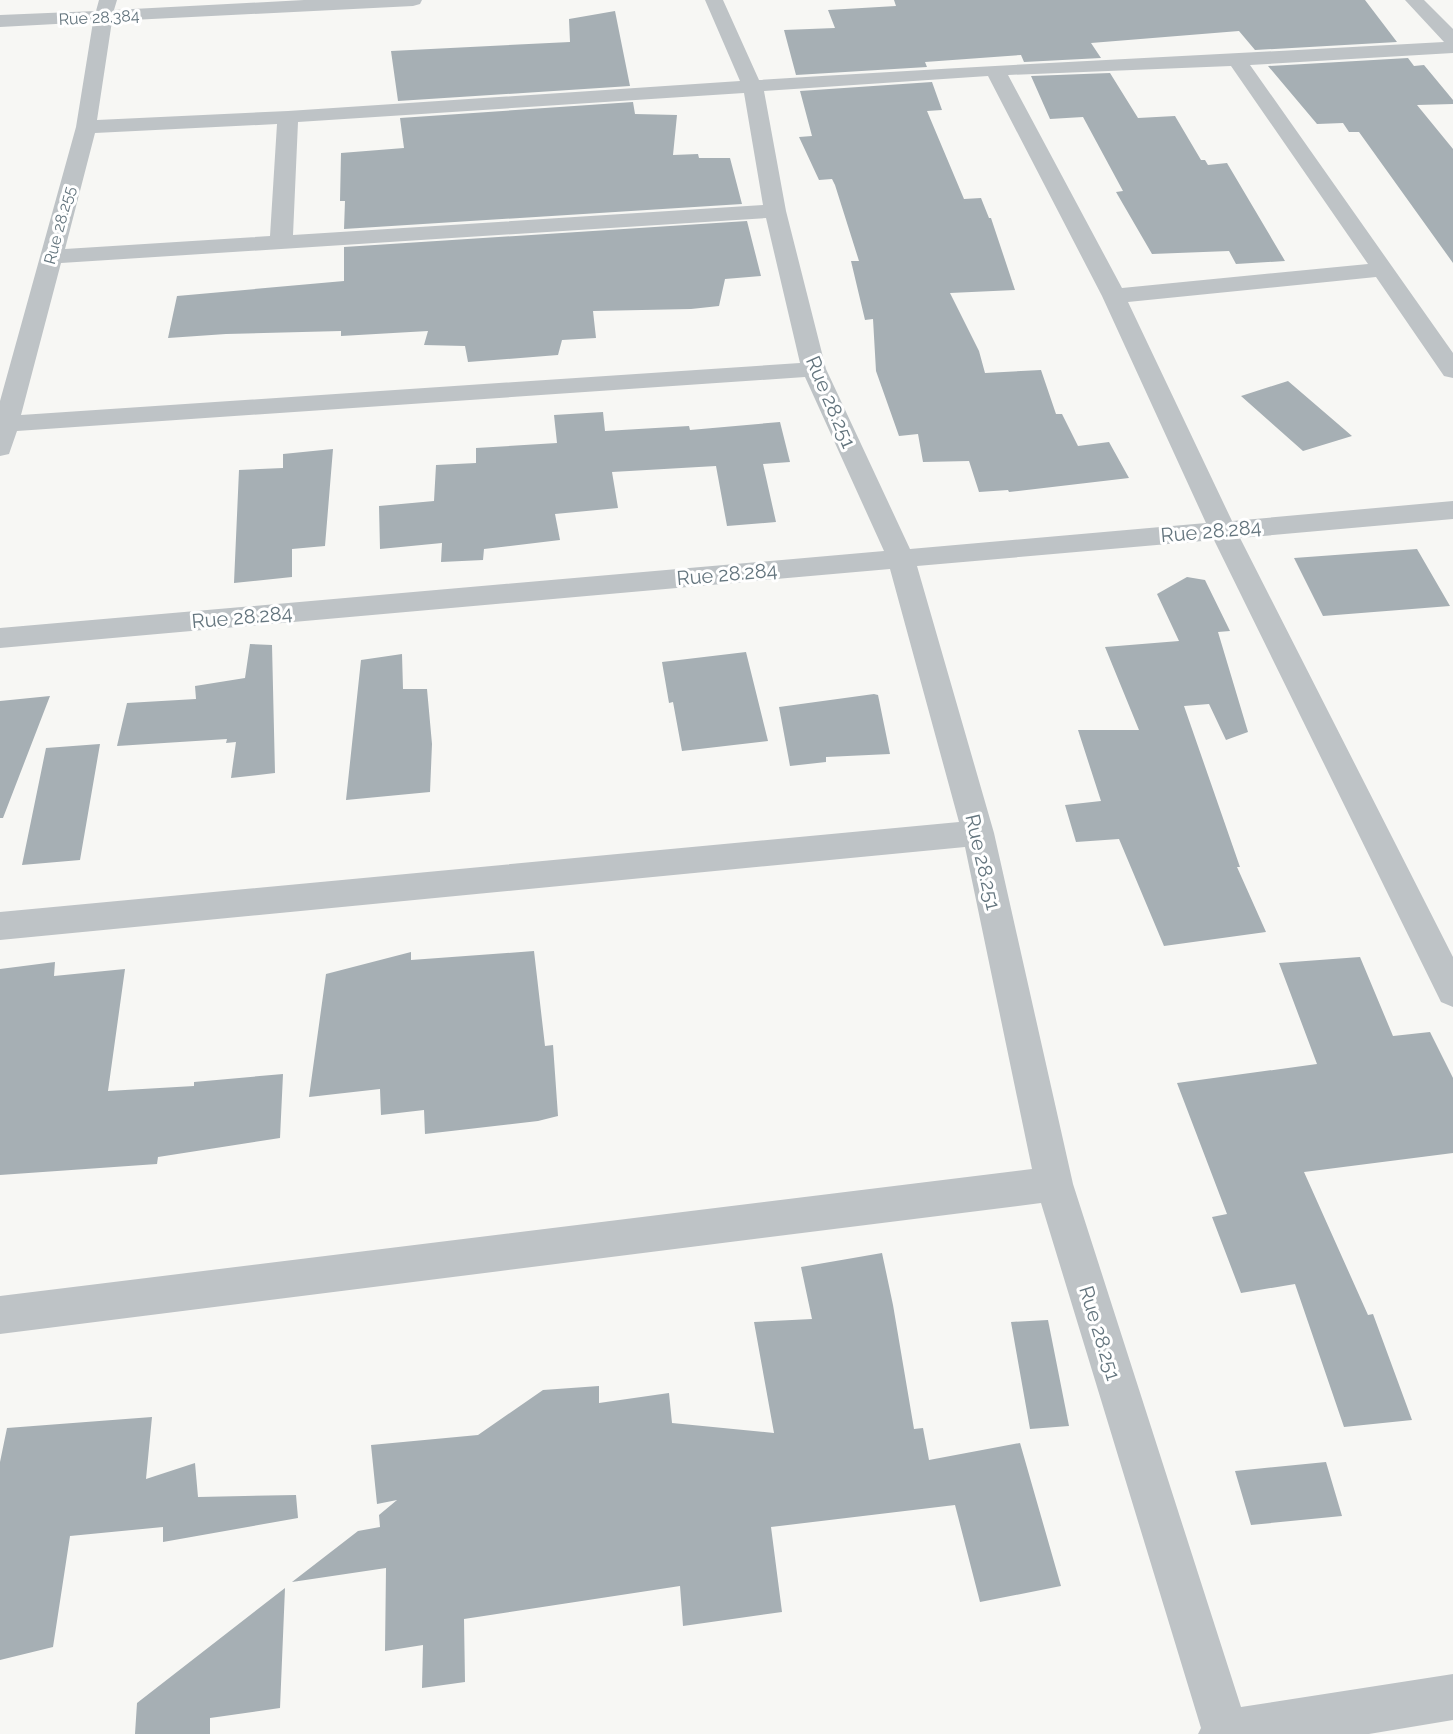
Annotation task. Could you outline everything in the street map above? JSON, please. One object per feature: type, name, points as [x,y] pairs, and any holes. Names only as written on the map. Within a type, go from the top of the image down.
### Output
[{"type":"street","name":"Rue 28.384","points":[[0,21],[105,9],[413,0]]},
{"type":"street","name":"Rue 28.251","points":[[714,0],[753,88],[775,211],[814,369],[901,559],[978,833],[1054,1184],[1225,1734]]},
{"type":"street","points":[[1414,0],[1453,40]]},
{"type":"street","name":"Rue 28.255","points":[[3,436],[86,127],[105,9]]},
{"type":"street","points":[[86,127],[288,117],[753,88],[995,70],[1237,60],[1453,47]]},
{"type":"street","points":[[1237,60],[1453,371]]},
{"type":"street","points":[[995,70],[1114,296],[1223,530],[1453,992]]},
{"type":"street","points":[[281,243],[288,117]]},
{"type":"street","points":[[50,257],[775,211]]},
{"type":"street","points":[[1114,296],[1381,270]]},
{"type":"street","points":[[3,436],[814,369]]},
{"type":"street","name":"Rue 28.284","points":[[0,638],[1453,510]]},
{"type":"street","points":[[0,926],[978,833]]},
{"type":"street","points":[[0,1315],[1054,1184]]},
{"type":"street","points":[[1225,1734],[1453,1697]]},
{"type":"building","points":[[894,0],[1365,0],[1397,42],[1255,50],[1239,31],[1091,43],[1101,58],[1024,62],[1021,55],[925,62],[927,67],[796,75],[784,30],[835,28],[828,10],[896,6]]},
{"type":"building","points":[[615,11],[630,86],[398,101],[391,51],[570,42],[569,19]]},
{"type":"building","points":[[1408,58],[1414,66],[1424,65],[1453,100],[1453,104],[1417,105],[1453,149],[1453,263],[1359,132],[1349,132],[1343,123],[1317,124],[1268,66]]},
{"type":"building","points":[[1110,73],[1138,118],[1175,116],[1201,160],[1205,160],[1208,165],[1227,163],[1285,261],[1236,264],[1229,251],[1152,254],[1116,192],[1123,191],[1083,117],[1050,119],[1031,76]]},
{"type":"building","points":[[932,82],[942,110],[927,111],[964,199],[981,198],[991,218],[1015,290],[950,293],[979,351],[985,373],[1041,370],[1056,414],[1062,414],[1078,446],[1109,442],[1129,478],[1009,492],[1008,490],[979,492],[969,461],[923,462],[918,434],[899,436],[876,371],[873,319],[865,320],[851,261],[859,261],[835,185],[832,179],[819,180],[799,137],[812,136],[800,91]]},
{"type":"building","points":[[633,102],[635,114],[677,115],[673,155],[698,154],[699,158],[730,158],[742,204],[344,229],[345,201],[340,201],[341,153],[404,148],[400,118]]},
{"type":"building","points":[[747,221],[761,276],[725,279],[719,306],[691,309],[593,311],[596,338],[562,340],[558,355],[468,362],[465,346],[424,345],[428,331],[341,336],[341,331],[168,338],[177,296],[344,281],[344,247]]},
{"type":"building","points":[[1288,381],[1352,436],[1303,451],[1241,396]]},
{"type":"building","points":[[603,412],[605,431],[689,426],[690,430],[780,422],[790,462],[763,464],[776,522],[727,526],[716,466],[612,472],[618,508],[555,514],[560,540],[484,549],[483,560],[441,562],[442,543],[380,549],[379,506],[434,501],[436,465],[476,463],[476,448],[557,443],[554,415]]},
{"type":"building","points":[[333,449],[325,546],[292,549],[292,577],[234,583],[239,470],[283,468],[283,454]]},
{"type":"building","points":[[1417,549],[1450,606],[1323,616],[1294,558]]},
{"type":"building","points":[[1187,577],[1205,580],[1230,631],[1218,632],[1248,732],[1226,740],[1209,704],[1184,706],[1240,867],[1237,867],[1266,932],[1164,946],[1119,839],[1076,842],[1065,805],[1101,801],[1078,730],[1139,730],[1105,647],[1179,641],[1157,594]]},
{"type":"building","points":[[250,644],[272,645],[275,773],[231,778],[236,742],[226,743],[227,739],[117,746],[127,703],[196,699],[195,686],[245,678]]},
{"type":"building","points":[[746,652],[768,741],[682,751],[673,702],[669,703],[662,662]]},
{"type":"building","points":[[402,654],[403,689],[427,689],[432,744],[430,792],[346,800],[361,660]]},
{"type":"building","points":[[878,695],[890,754],[826,757],[826,762],[790,766],[779,707]]},
{"type":"building","points":[[50,696],[3,818],[0,818],[0,701]]},
{"type":"building","points":[[100,744],[80,860],[22,865],[46,748]]},
{"type":"building","points":[[534,951],[545,1046],[553,1045],[558,1116],[538,1121],[425,1134],[424,1110],[381,1115],[380,1089],[309,1097],[326,974],[411,952],[411,960]]},
{"type":"building","points":[[1360,957],[1393,1036],[1430,1032],[1453,1078],[1453,1153],[1304,1172],[1368,1315],[1373,1314],[1412,1420],[1344,1427],[1295,1284],[1241,1293],[1212,1217],[1227,1214],[1177,1083],[1317,1064],[1279,963]]},
{"type":"building","points":[[55,962],[54,976],[125,969],[108,1091],[194,1086],[194,1082],[283,1074],[280,1138],[158,1157],[157,1164],[0,1175],[0,969]]},
{"type":"building","points":[[882,1253],[914,1429],[923,1428],[929,1460],[1020,1443],[1061,1586],[980,1602],[955,1505],[771,1527],[782,1612],[683,1626],[680,1586],[464,1619],[465,1682],[422,1688],[423,1645],[385,1651],[386,1568],[292,1582],[358,1531],[380,1527],[379,1515],[397,1500],[377,1504],[371,1445],[478,1435],[543,1390],[599,1386],[599,1403],[669,1393],[672,1423],[774,1433],[754,1322],[812,1319],[801,1267]]},
{"type":"building","points":[[1048,1320],[1069,1426],[1030,1429],[1011,1322]]},
{"type":"building","points":[[152,1417],[146,1479],[195,1463],[198,1497],[296,1495],[298,1518],[163,1542],[163,1527],[70,1536],[53,1647],[0,1660],[0,1462],[7,1428]]},
{"type":"building","points":[[1326,1462],[1342,1516],[1251,1525],[1235,1471]]},
{"type":"building","points":[[285,1588],[280,1708],[210,1718],[210,1734],[135,1734],[137,1703]]}]
